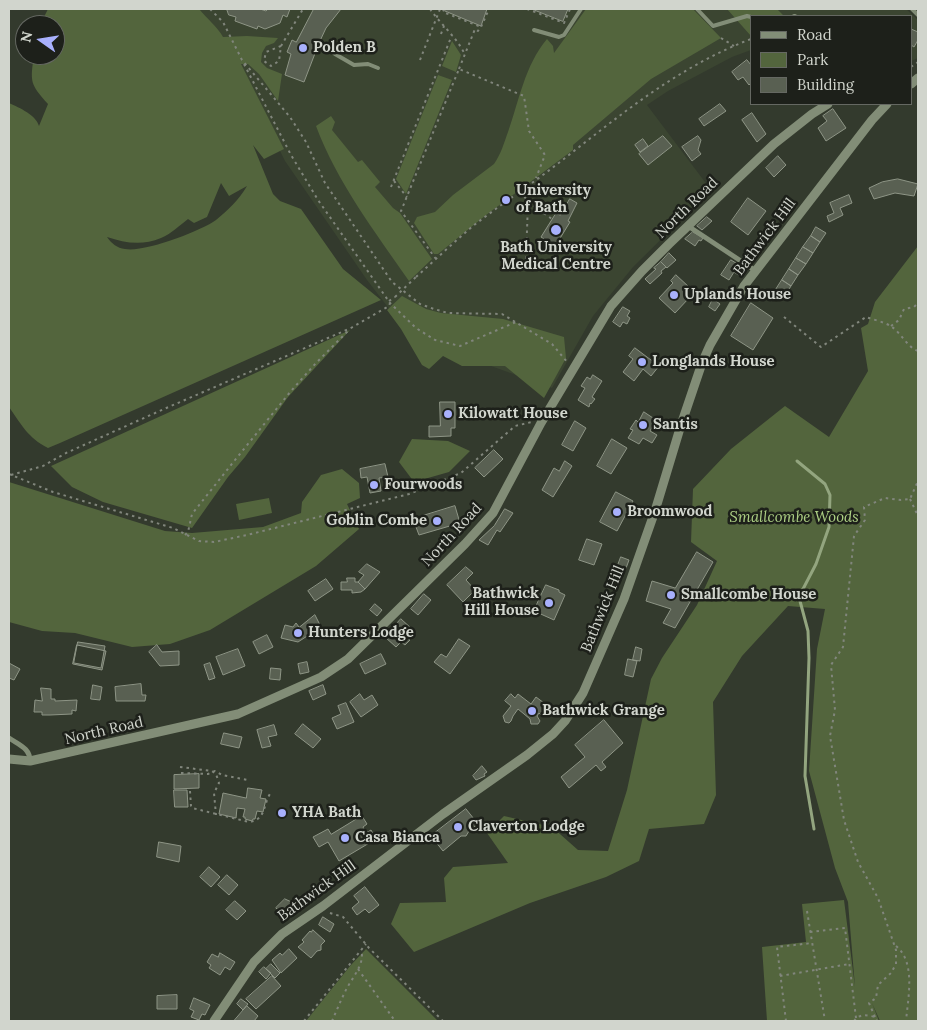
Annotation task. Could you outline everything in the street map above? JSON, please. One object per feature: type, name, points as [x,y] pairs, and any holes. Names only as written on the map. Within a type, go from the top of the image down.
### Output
[{"type":"street","name":"North Road","points":[[9,759],[30,761],[238,714],[335,669],[354,655],[481,527],[501,499],[541,423],[611,306],[642,271],[774,144],[826,105]]},
{"type":"street","name":"Bathwick Hill","points":[[214,1021],[254,962],[270,944],[302,919],[324,906],[443,814],[527,755],[565,722],[583,694],[624,599],[655,511],[702,362],[744,286],[872,120],[886,105]]},
{"type":"street","points":[[688,226],[756,271]]},
{"type":"street","points":[[9,738],[27,750],[30,754],[30,761]]},
{"type":"lane","points":[[534,30],[559,37],[564,36],[580,9]]},
{"type":"lane","points":[[697,9],[713,26],[750,17]]},
{"type":"lane","points":[[912,9],[918,15]]},
{"type":"lane","points":[[327,47],[354,65],[368,64],[378,68]]},
{"type":"path","points":[[210,9],[223,22],[291,155],[310,187],[390,302],[416,328],[435,340],[460,346],[516,322]]},
{"type":"path","points":[[281,46],[266,52],[264,61],[267,64],[271,66],[278,61],[281,46],[303,9]]},
{"type":"path","points":[[430,9],[452,35],[465,55]]},
{"type":"path","points":[[420,60],[440,9]]},
{"type":"path","points":[[444,9],[443,12],[481,27]]},
{"type":"path","points":[[436,259],[401,211],[475,29],[478,31],[481,27],[489,9]]},
{"type":"path","points":[[527,9],[564,23],[570,9]]},
{"type":"path","points":[[441,34],[444,26]]},
{"type":"path","points":[[391,187],[452,35]]},
{"type":"path","points":[[721,38],[734,46]]},
{"type":"path","points":[[10,474],[43,466],[66,453],[164,409],[351,328],[389,306],[390,302],[416,277],[474,226],[635,103],[670,79],[750,39]]},
{"type":"path","points":[[242,60],[290,117],[306,142],[325,183],[392,282],[420,304],[434,309],[448,313],[502,314],[552,344],[573,369]]},
{"type":"path","points":[[459,68],[524,96],[529,131],[545,155],[536,180]]},
{"type":"path","points":[[394,181],[407,197]]},
{"type":"path","points":[[521,191],[528,202],[552,219]]},
{"type":"path","points":[[526,259],[528,202]]},
{"type":"path","points":[[891,326],[899,320],[904,309],[914,307],[918,303]]},
{"type":"path","points":[[784,317],[821,347],[866,317],[891,326],[903,336],[914,350],[918,351]]},
{"type":"path","points":[[185,535],[188,532],[192,514],[235,460],[297,384],[351,328]]},
{"type":"path","points":[[10,474],[52,492],[173,528],[199,541],[214,542],[408,494],[461,474],[516,426],[536,421],[541,423]]},
{"type":"path","points":[[918,481],[910,499],[918,516]]},
{"type":"path","points":[[877,1021],[870,1003],[876,998],[878,985],[891,973],[896,964],[896,950],[878,898],[858,862],[844,820],[830,736],[835,710],[831,665],[843,647],[854,536],[865,520],[864,507],[885,498],[910,499]]},
{"type":"path","points":[[180,767],[215,771],[222,775],[248,780]]},
{"type":"path","points":[[180,773],[208,774],[212,772]]},
{"type":"path","points":[[212,772],[218,778],[214,801],[216,815]]},
{"type":"path","points":[[190,791],[192,808],[249,822],[254,821],[264,811],[270,794]]},
{"type":"path","points":[[324,906],[329,913],[343,917],[366,944],[443,1021]]},
{"type":"path","points":[[807,910],[825,1021]]},
{"type":"path","points":[[810,932],[845,928],[856,1018]]},
{"type":"path","points":[[786,1021],[777,947],[812,943]]},
{"type":"path","points":[[304,1021],[366,944]]},
{"type":"path","points":[[894,944],[903,952],[908,972],[906,1021]]},
{"type":"path","points":[[332,1021],[358,969],[362,958],[361,950]]},
{"type":"path","points":[[780,976],[849,964]]},
{"type":"path","points":[[358,969],[395,1021]]},
{"type":"path","points":[[854,1021],[864,1014],[875,1018]]},
{"type":"shaded area","name":"University of Bath","points":[[190,9],[906,9],[918,20],[918,58],[912,61],[912,15],[750,15],[750,50],[732,57],[668,91],[647,105],[711,190],[633,267],[593,316],[552,388],[455,353],[397,319],[367,280],[285,161],[250,90]]},
{"type":"green space","points":[[48,9],[199,9],[223,37],[278,38],[274,43],[266,46],[262,53],[261,62],[267,68],[282,74],[278,101],[259,74],[248,64],[241,64],[284,149],[264,159],[253,145],[273,194],[280,201],[301,209],[343,269],[381,300],[48,448],[41,444],[26,430],[9,407],[9,103],[35,118],[39,126],[48,104],[35,87],[33,65],[65,65],[65,15],[45,15]],"holes":[[[221,183],[229,196],[247,186],[233,204],[216,220],[209,225],[172,240],[145,248],[125,249],[115,245],[107,237],[134,243],[154,241],[168,234],[188,219],[194,223],[207,217]]]},
{"type":"green space","points":[[586,9],[693,9],[721,38],[651,79],[573,145],[573,150],[486,215],[438,254],[434,254],[414,223],[417,217],[435,212],[453,195],[494,164],[504,144],[523,84],[539,49],[547,39],[553,46],[554,53]]},
{"type":"green space","points":[[727,9],[777,9],[783,15],[750,15],[750,35]]},
{"type":"green space","points":[[452,41],[461,55],[456,72],[442,66]]},
{"type":"green space","points":[[438,75],[452,80],[406,194],[396,179]]},
{"type":"green space","points":[[331,116],[335,122],[332,130],[358,162],[362,160],[380,182],[375,187],[393,208],[400,213],[432,259],[409,281],[346,187],[325,147],[316,126]]},
{"type":"green space","name":"Smallcombe Woods","points":[[918,246],[918,1021],[880,1021],[872,1003],[879,1021],[767,1021],[762,947],[806,942],[802,904],[844,900],[855,987],[848,902],[835,868],[809,771],[817,649],[825,609],[788,606],[742,656],[713,702],[716,795],[704,824],[649,829],[639,861],[606,877],[530,903],[414,952],[391,924],[400,903],[446,902],[444,878],[453,867],[508,863],[487,833],[504,816],[552,827],[578,850],[608,851],[627,790],[651,679],[662,658],[697,605],[717,561],[691,542],[693,489],[731,449],[785,406],[829,437],[868,371],[861,328],[868,324],[875,302]]},
{"type":"green space","points":[[402,296],[426,309],[441,313],[503,319],[564,337],[566,358],[544,398],[505,366],[462,366],[443,356],[429,369],[422,365],[401,329],[387,310]]},
{"type":"green space","points":[[350,330],[288,397],[192,528],[103,502],[72,487],[51,466]]},
{"type":"green space","points":[[412,439],[448,441],[470,451],[449,472],[414,482],[399,462]]},
{"type":"green space","points":[[342,469],[359,483],[360,498],[347,504],[359,529],[316,566],[210,630],[170,644],[132,647],[75,633],[42,631],[9,622],[9,482],[165,531],[192,533],[263,527],[301,513],[302,502],[321,475]]},
{"type":"green space","points":[[269,498],[272,513],[239,520],[236,504]]},
{"type":"green space","points":[[366,949],[438,1021],[306,1021]]},
{"type":"building","points":[[227,9],[260,9],[266,11],[268,9],[290,9],[287,17],[283,15],[280,23],[265,29],[258,26],[257,29],[235,21],[236,17],[229,15]]},
{"type":"building","name":"Polden B","points":[[314,9],[341,9],[326,28],[304,82],[285,75],[291,54],[287,52],[292,40],[296,42]]},
{"type":"building","points":[[446,9],[487,9],[481,26],[445,11]]},
{"type":"building","points":[[532,9],[568,9],[563,21]]},
{"type":"building","points":[[912,29],[918,32],[918,40],[914,47],[912,46]]},
{"type":"building","points":[[747,60],[750,64],[750,84],[743,77],[738,80],[732,72]]},
{"type":"building","points":[[720,104],[726,111],[704,126],[699,119]]},
{"type":"building","points":[[833,109],[846,128],[826,141],[818,128],[827,121],[823,116]]},
{"type":"building","points":[[752,113],[766,134],[757,142],[742,120]]},
{"type":"building","points":[[663,136],[672,146],[648,165],[639,154]]},
{"type":"building","points":[[698,136],[701,140],[698,150],[701,154],[692,161],[682,147]]},
{"type":"building","points":[[643,139],[648,146],[640,152],[635,145]]},
{"type":"building","points":[[778,156],[786,165],[774,177],[766,168]]},
{"type":"building","points":[[898,179],[918,184],[914,196],[895,193],[874,199],[869,188],[882,182]]},
{"type":"building","points":[[849,195],[852,203],[840,208],[843,215],[829,222],[827,216],[834,213],[830,203]]},
{"type":"building","points":[[748,198],[766,211],[748,235],[731,222]]},
{"type":"building","name":"Bath University Medical Centre","points":[[570,199],[577,203],[568,221],[570,222],[559,240],[561,241],[557,248],[549,245],[543,254],[537,250],[544,239],[541,237],[556,213],[560,215]]},
{"type":"building","points":[[707,217],[712,221],[702,230],[697,226]]},
{"type":"building","points":[[816,227],[826,233],[820,242],[811,236]]},
{"type":"building","points":[[693,232],[703,238],[695,246],[685,239]]},
{"type":"building","points":[[811,236],[820,242],[813,253],[803,247]]},
{"type":"building","points":[[803,247],[813,253],[806,264],[796,258]]},
{"type":"building","points":[[669,253],[676,260],[667,268],[661,262]]},
{"type":"building","points":[[796,258],[806,264],[798,275],[789,269]]},
{"type":"building","points":[[731,260],[744,268],[740,276],[734,272],[729,280],[721,275]]},
{"type":"building","points":[[661,262],[666,267],[650,284],[645,279]]},
{"type":"building","points":[[789,269],[798,275],[791,286],[782,280]]},
{"type":"building","name":"Uplands House","points":[[676,275],[689,287],[684,292],[689,298],[675,313],[659,298],[673,283],[671,281]]},
{"type":"building","points":[[782,280],[791,286],[784,297],[775,291]]},
{"type":"building","points":[[713,299],[720,304],[715,311],[709,307]]},
{"type":"building","points":[[751,303],[773,318],[753,350],[731,336]]},
{"type":"building","points":[[623,307],[630,311],[627,316],[630,318],[627,324],[623,322],[620,327],[613,322]]},
{"type":"building","name":"Longlands House","points":[[635,348],[659,366],[651,376],[643,369],[634,381],[623,372],[633,359],[629,356]]},
{"type":"building","points":[[593,375],[602,381],[592,397],[595,399],[590,403],[589,407],[578,400],[585,388],[581,386],[587,377],[590,379]]},
{"type":"building","name":"Kilowatt House","points":[[440,402],[455,402],[455,428],[451,428],[451,436],[429,437],[429,426],[440,426]]},
{"type":"building","name":"Santis","points":[[644,412],[656,420],[650,431],[657,435],[652,443],[643,438],[639,444],[628,438],[633,430],[630,429],[636,420],[638,422]]},
{"type":"building","points":[[575,421],[586,428],[573,451],[562,445]]},
{"type":"building","points":[[612,439],[627,448],[611,474],[597,466]]},
{"type":"building","points":[[494,450],[503,459],[484,477],[475,468]]},
{"type":"building","points":[[565,461],[572,466],[553,497],[542,490],[554,468],[559,471]]},
{"type":"building","name":"Fourwoods","points":[[385,464],[388,477],[379,478],[381,491],[370,493],[367,477],[361,478],[360,469]]},
{"type":"building","name":"Broomwood","points":[[616,492],[633,501],[617,531],[600,522]]},
{"type":"building","name":"Goblin Combe","points":[[455,506],[460,523],[419,535],[413,519]]},
{"type":"building","points":[[505,509],[513,513],[500,532],[497,530],[488,545],[479,540],[494,526]]},
{"type":"building","points":[[587,539],[602,544],[594,565],[579,560]]},
{"type":"building","name":"Smallcombe House","points":[[697,552],[713,562],[675,628],[663,623],[671,609],[646,601],[652,581],[675,588]]},
{"type":"building","points":[[621,557],[629,560],[625,571],[617,568]]},
{"type":"building","points":[[367,564],[380,572],[365,589],[358,582],[364,575],[359,572]]},
{"type":"building","points":[[466,567],[473,573],[466,580],[475,590],[463,602],[447,585]]},
{"type":"building","points":[[347,578],[355,578],[355,582],[358,582],[365,589],[361,592],[352,593],[352,590],[341,590],[341,582],[347,582]]},
{"type":"building","points":[[326,579],[333,589],[315,601],[308,591]]},
{"type":"building","name":"Bathwick Hill House","points":[[546,585],[559,590],[559,592],[565,595],[554,620],[534,611]]},
{"type":"building","points":[[424,594],[431,600],[418,615],[411,609]]},
{"type":"building","points":[[375,604],[382,610],[377,616],[370,610]]},
{"type":"building","name":"Hunters Lodge","points":[[315,615],[321,627],[298,642],[281,638],[285,625],[293,627],[296,623],[299,627]]},
{"type":"building","points":[[401,619],[412,629],[406,636],[410,640],[405,645],[401,642],[396,647],[385,637]]},
{"type":"building","points":[[267,635],[273,647],[259,654],[253,642]]},
{"type":"building","points":[[459,639],[470,646],[450,674],[434,662],[441,654],[446,657]]},
{"type":"building","points":[[78,642],[105,646],[101,668],[74,663]]},
{"type":"building","points":[[77,645],[106,651],[102,670],[73,664]]},
{"type":"building","points":[[157,645],[162,652],[179,651],[179,665],[160,666],[149,652]]},
{"type":"building","points":[[636,647],[642,649],[640,661],[633,660]]},
{"type":"building","points":[[238,649],[245,666],[223,675],[216,657]]},
{"type":"building","points":[[381,654],[386,664],[365,674],[360,664]]},
{"type":"building","points":[[628,659],[637,661],[633,677],[625,675]]},
{"type":"building","points":[[307,662],[309,672],[300,674],[298,664]]},
{"type":"building","points":[[9,663],[20,669],[14,680],[9,678]]},
{"type":"building","points":[[210,663],[215,678],[209,680],[204,665]]},
{"type":"building","points":[[271,668],[281,669],[280,680],[270,679]]},
{"type":"building","points":[[141,684],[142,695],[146,695],[145,701],[116,701],[115,687]]},
{"type":"building","points":[[93,685],[102,687],[100,700],[91,699]]},
{"type":"building","points":[[323,685],[326,694],[313,700],[309,691]]},
{"type":"building","points":[[41,688],[51,689],[51,699],[55,699],[55,701],[77,700],[76,711],[72,710],[72,714],[50,715],[34,712],[35,700],[42,701]]},
{"type":"building","points":[[360,694],[364,700],[372,695],[378,705],[361,717],[350,702]]},
{"type":"building","name":"Bathwick Grange","points":[[511,694],[515,698],[518,694],[531,704],[536,697],[548,706],[541,715],[539,713],[537,716],[540,721],[538,724],[531,724],[530,719],[518,709],[509,723],[505,722],[503,716],[511,706],[505,701]]},
{"type":"building","points":[[346,703],[354,722],[337,729],[332,718],[341,714],[338,706]]},
{"type":"building","points":[[604,720],[623,743],[602,762],[606,767],[601,771],[596,765],[569,788],[561,777],[585,757],[575,745]]},
{"type":"building","points":[[303,724],[321,739],[313,748],[295,734]]},
{"type":"building","points":[[274,725],[277,735],[268,737],[271,746],[262,748],[257,730]]},
{"type":"building","points":[[224,733],[242,737],[239,748],[221,744]]},
{"type":"building","points":[[482,766],[487,772],[484,774],[485,776],[476,780],[473,776]]},
{"type":"building","points":[[199,774],[199,788],[174,789],[174,775]]},
{"type":"building","points":[[248,788],[262,790],[260,798],[266,799],[263,812],[257,811],[255,819],[252,821],[243,817],[245,809],[237,808],[236,818],[219,814],[223,793],[246,798]]},
{"type":"building","points":[[174,790],[187,790],[188,807],[175,807]]},
{"type":"building","name":"Claverton Lodge","points":[[466,809],[478,824],[466,836],[461,836],[443,851],[431,836]]},
{"type":"building","name":"Casa Bianca","points":[[362,816],[367,824],[363,827],[366,833],[371,830],[376,839],[339,861],[328,842],[319,847],[313,837],[328,829],[331,834]]},
{"type":"building","points":[[159,842],[181,846],[179,862],[157,857]]},
{"type":"building","points":[[209,867],[220,877],[211,887],[200,877]]},
{"type":"building","points":[[227,875],[238,885],[229,895],[218,885]]},
{"type":"building","points":[[365,887],[379,905],[369,913],[365,909],[357,915],[352,908],[359,902],[354,896]]},
{"type":"building","points":[[285,899],[298,905],[285,917],[276,908]]},
{"type":"building","points":[[235,901],[246,911],[237,920],[226,910]]},
{"type":"building","points":[[323,917],[334,924],[330,932],[319,925]]},
{"type":"building","points":[[313,930],[325,941],[321,945],[321,950],[317,951],[311,958],[298,947],[304,942],[302,940]]},
{"type":"building","points":[[289,949],[297,958],[281,973],[272,960],[280,953],[282,955]]},
{"type":"building","points":[[220,953],[235,962],[230,970],[225,967],[220,975],[209,968],[211,965],[207,962],[212,954],[218,957]]},
{"type":"building","points":[[271,964],[280,973],[275,978],[266,969]]},
{"type":"building","points":[[264,967],[271,973],[266,979],[259,972]]},
{"type":"building","points":[[272,976],[281,986],[256,1009],[246,999]]},
{"type":"building","points":[[177,995],[177,1009],[157,1009],[157,996]]},
{"type":"building","points":[[194,998],[210,1005],[205,1015],[202,1014],[199,1020],[191,1017],[194,1011],[190,1009]]},
{"type":"building","points":[[241,999],[248,1004],[243,1010],[237,1004]]},
{"type":"building","points":[[247,1006],[258,1016],[254,1021],[234,1021]]},
{"type":"waterway","points":[[797,461],[825,484],[830,495],[829,527],[816,564],[802,591],[800,601],[808,631],[809,658],[805,776],[814,829]]},
{"type":"place","name":"Polden B","points":[[303,48]]},
{"type":"place","name":"University of Bath","points":[[506,200]]},
{"type":"place","name":"Bath University Medical Centre","points":[[556,230]]},
{"type":"place","name":"Uplands House","points":[[674,295]]},
{"type":"place","name":"Longlands House","points":[[642,362]]},
{"type":"place","name":"Kilowatt House","points":[[448,414]]},
{"type":"place","name":"Santis","points":[[643,425]]},
{"type":"place","name":"Fourwoods","points":[[374,485]]},
{"type":"place","name":"Broomwood","points":[[617,512]]},
{"type":"place","name":"Goblin Combe","points":[[437,521]]},
{"type":"place","name":"Smallcombe House","points":[[671,595]]},
{"type":"place","name":"Bathwick Hill House","points":[[549,603]]},
{"type":"place","name":"Hunters Lodge","points":[[298,633]]},
{"type":"place","name":"Bathwick Grange","points":[[532,711]]},
{"type":"place","name":"YHA Bath","points":[[282,813]]},
{"type":"place","name":"Claverton Lodge","points":[[458,827]]},
{"type":"place","name":"Casa Bianca","points":[[345,838]]}]
